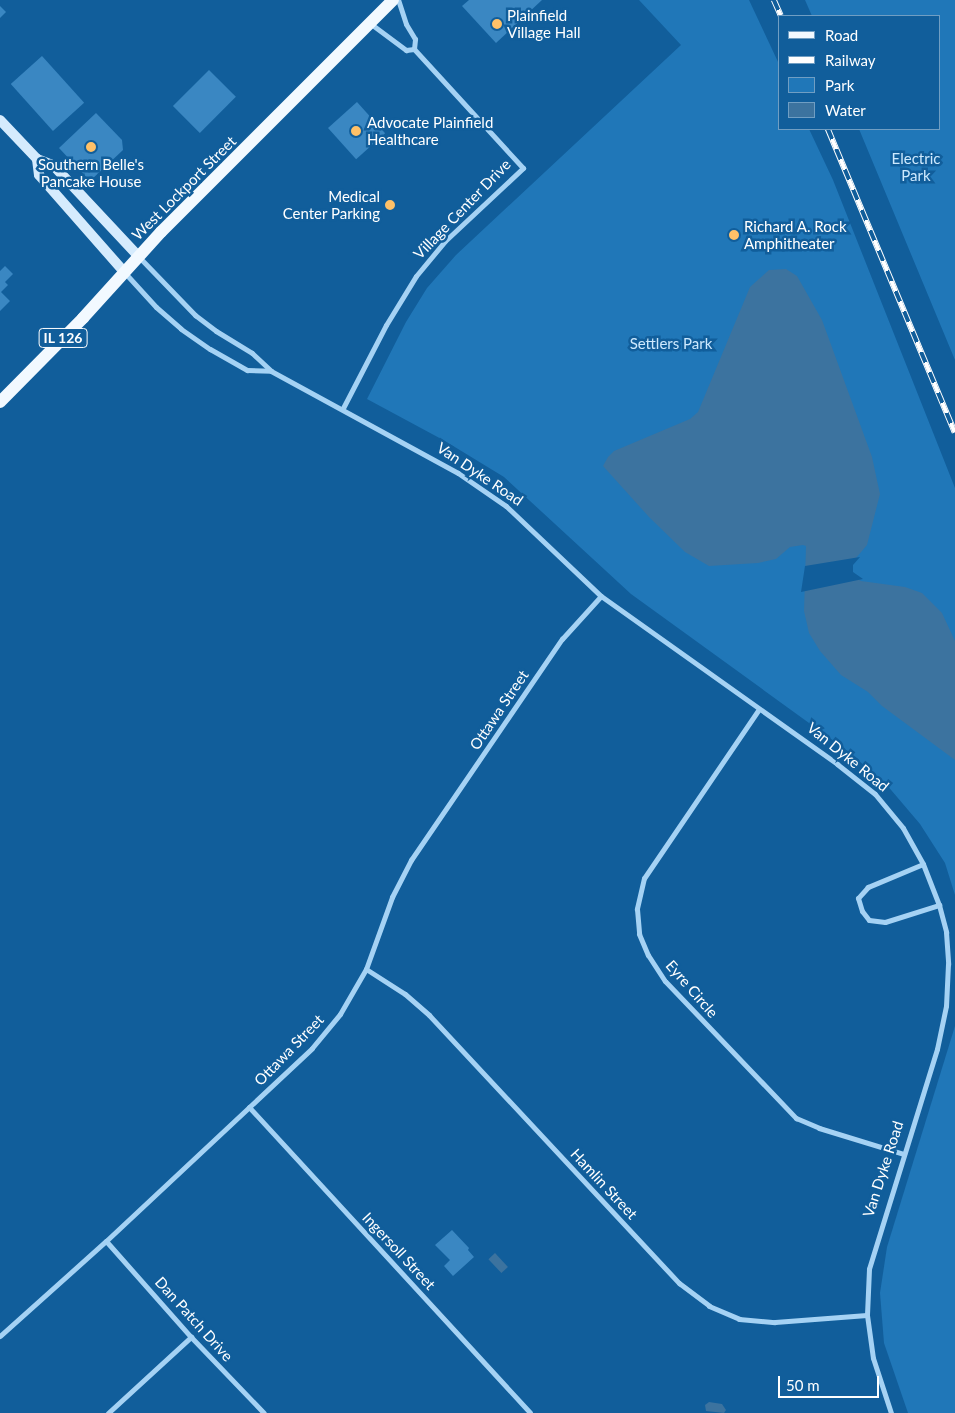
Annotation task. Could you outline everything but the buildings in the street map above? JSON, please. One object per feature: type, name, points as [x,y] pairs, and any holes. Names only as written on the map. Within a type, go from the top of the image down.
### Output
[{"type":"main road","name":"West Lockport Street","points":[[0,402],[138,258],[393,0]]},
{"type":"street","name":"Village Center Drive","points":[[343,408],[386,325],[416,276],[445,241],[523,168],[414,49],[415,39],[406,24],[398,0]]},
{"type":"street","name":"Village Center Drive","points":[[370,23],[406,50],[414,49]]},
{"type":"street","name":"Van Dyke Road","points":[[0,120],[37,159],[53,165],[138,258],[195,315],[216,331],[252,352],[271,371],[343,408],[458,473],[506,506],[601,596],[838,764],[875,794],[903,828],[923,864],[939,905],[946,932],[948,964],[946,1006],[937,1049],[869,1269],[867,1315],[873,1358],[891,1413]]},
{"type":"street","name":"Van Dyke Road","points":[[37,159],[39,175],[156,307],[181,329],[210,349],[247,370],[271,371]]},
{"type":"street","name":"Ottawa Street","points":[[0,1336],[106,1241],[312,1048],[340,1014],[366,969],[392,897],[411,860],[562,639],[601,596]]},
{"type":"street","name":"Eyre Circle","points":[[760,709],[644,878],[637,909],[639,934],[648,955],[665,981],[796,1118],[819,1128],[904,1154]]},
{"type":"street","points":[[923,864],[868,887],[858,898],[862,911],[869,920],[885,922],[939,905]]},
{"type":"street","name":"Hamlin Street","points":[[366,969],[405,994],[429,1015],[679,1283],[709,1306],[739,1319],[775,1322],[867,1315]]},
{"type":"street","name":"Ingersoll Street","points":[[249,1107],[530,1413]]},
{"type":"street","name":"Dan Patch Drive","points":[[106,1241],[192,1337],[264,1413]]},
{"type":"street","points":[[108,1413],[192,1337]]},
{"type":"green space","name":"Settlers Park","points":[[639,0],[749,0],[778,62],[778,130],[809,130],[833,180],[955,488],[955,895],[945,863],[920,824],[886,784],[845,749],[631,594],[504,477],[445,441],[367,399],[406,322],[427,288],[456,255],[681,45]]},
{"type":"green space","name":"Electric Park","points":[[805,0],[955,0],[955,360],[859,130],[940,130],[940,15],[812,15]]},
{"type":"green space","points":[[955,1026],[955,1413],[908,1413],[884,1343],[880,1293],[887,1247]]},
{"type":"water","points":[[786,269],[797,276],[822,320],[872,457],[880,494],[867,545],[851,564],[851,574],[861,581],[905,587],[922,593],[942,613],[955,641],[955,760],[882,706],[868,692],[841,675],[820,651],[809,633],[804,611],[806,546],[790,547],[776,559],[758,563],[709,566],[685,552],[649,517],[603,466],[614,451],[690,419],[698,412],[750,287],[769,270]]},
{"type":"water","points":[[495,1253],[508,1267],[501,1273],[488,1259]]},
{"type":"water","points":[[709,1402],[722,1404],[726,1410],[724,1413],[706,1411],[705,1405]]},
{"type":"pier","points":[[860,557],[853,565],[853,572],[863,579],[801,592],[805,566]]},
{"type":"railway","points":[[774,0],[781,15]]},
{"type":"railway","points":[[828,130],[955,433]]},
{"type":"place","name":"Plainfield Village Hall","points":[[497,24]]},
{"type":"place","name":"Advocate Plainfield Healthcare","points":[[356,131]]},
{"type":"place","name":"Southern Belle's Pancake House","points":[[91,147]]},
{"type":"place","name":"Medical Center Parking","points":[[390,205]]},
{"type":"place","name":"Richard A. Rock Amphitheater","points":[[734,235]]}]
